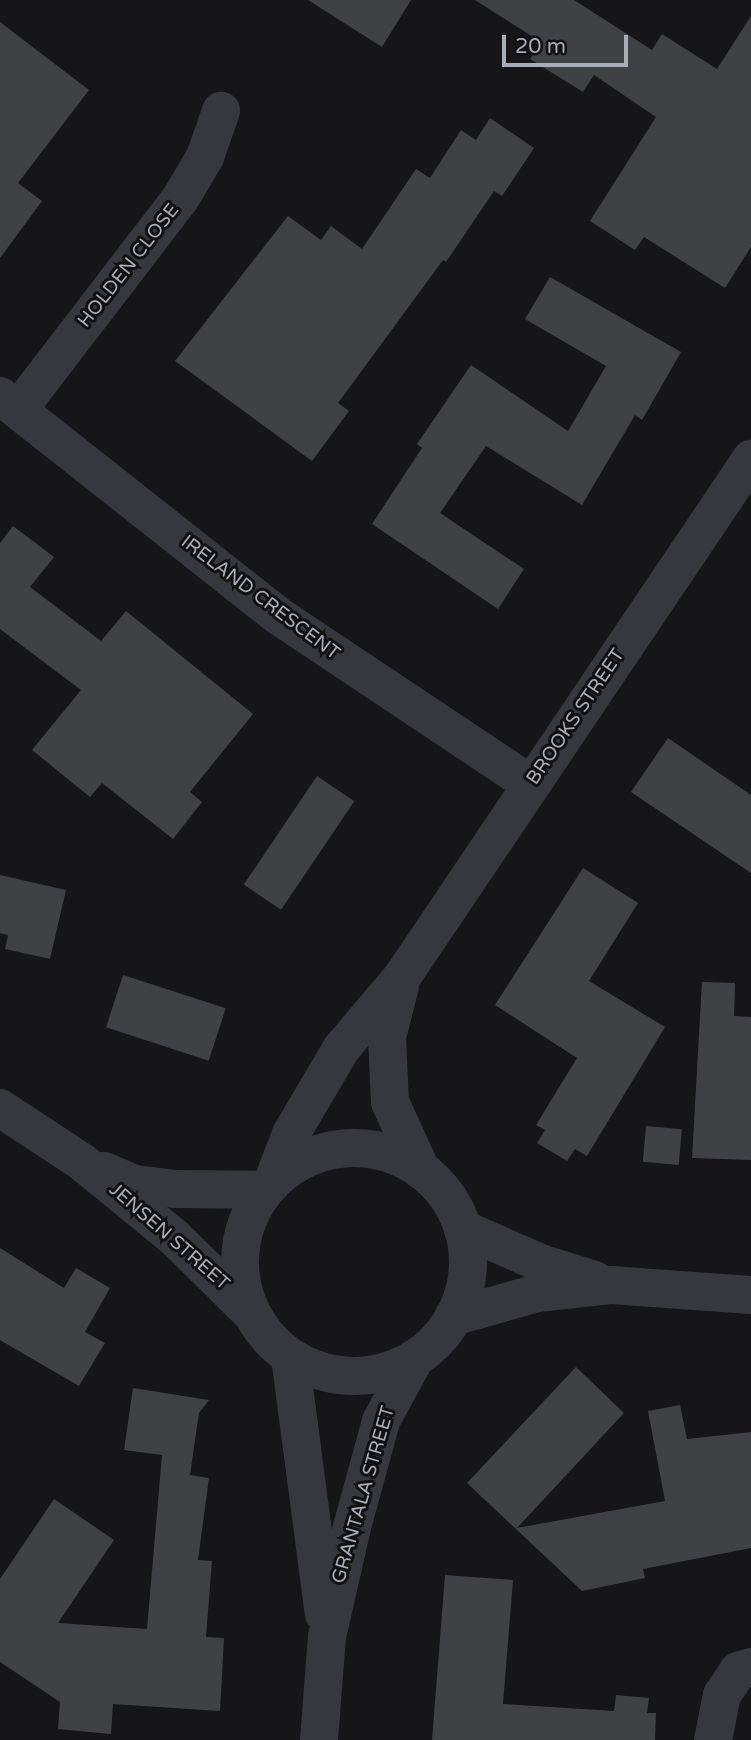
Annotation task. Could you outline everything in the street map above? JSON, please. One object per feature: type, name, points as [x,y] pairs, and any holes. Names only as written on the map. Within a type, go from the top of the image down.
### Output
[{"type":"street","name":"HOLDEN CLOSE","points":[[9,403],[180,199],[205,157],[221,111]]},
{"type":"street","name":"IRELAND CRESCENT","points":[[9,403],[277,615],[530,784]]},
{"type":"street","name":"BROOKS STREET","points":[[268,1186],[291,1134],[341,1049],[402,977],[751,459]]},
{"type":"street","name":"BROOKS STREET","points":[[402,977],[387,1037],[387,1074],[390,1102],[421,1170]]},
{"type":"street","name":"JENSEN STREET","points":[[0,1108],[82,1162],[210,1268],[252,1316]]},
{"type":"street","points":[[335,1149],[372,1149],[421,1170],[447,1196],[463,1229],[465,1283],[453,1317],[415,1359],[380,1373],[342,1376],[290,1357],[252,1316],[241,1280],[241,1241],[268,1186],[301,1160],[335,1149]]},
{"type":"street","name":"JENSEN STREET","points":[[82,1162],[135,1184],[225,1192],[268,1186]]},
{"type":"street","points":[[463,1229],[543,1264],[611,1285]]},
{"type":"street","points":[[453,1317],[537,1293],[611,1285],[751,1295]]},
{"type":"street","name":"GRANTALA STREET","points":[[290,1357],[327,1637]]},
{"type":"street","name":"GRANTALA STREET","points":[[320,1740],[327,1637],[381,1422],[415,1359]]},
{"type":"street","points":[[713,1740],[722,1695],[738,1671],[751,1667]]},
{"type":"building","points":[[308,0],[411,0],[382,47]]},
{"type":"building","points":[[475,0],[574,0],[652,50],[662,34],[717,69],[751,16],[751,247],[725,288],[644,237],[635,250],[590,221],[656,117],[594,75],[583,92],[530,59],[541,42]]},
{"type":"building","points":[[0,22],[89,90],[18,183],[42,201],[0,258]]},
{"type":"building","points":[[490,118],[534,148],[502,196],[494,191],[446,262],[443,260],[338,403],[349,411],[312,461],[175,361],[288,216],[321,240],[331,226],[362,249],[416,169],[430,178],[461,130],[476,140]]},
{"type":"building","points":[[550,277],[681,352],[642,420],[635,415],[582,505],[486,446],[440,513],[524,569],[498,609],[372,524],[422,448],[417,444],[471,365],[568,431],[606,366],[525,319]]},
{"type":"building","points":[[13,526],[54,557],[30,587],[101,641],[126,611],[253,714],[190,792],[202,802],[173,839],[102,783],[90,797],[32,750],[81,690],[0,629],[0,543]]},
{"type":"building","points":[[668,738],[751,795],[751,873],[631,792]]},
{"type":"building","points":[[317,776],[354,801],[281,910],[244,885]]},
{"type":"building","points":[[583,868],[638,903],[589,981],[665,1027],[587,1156],[575,1149],[567,1161],[537,1143],[545,1130],[536,1125],[577,1058],[495,1005]]},
{"type":"building","points":[[0,875],[66,890],[50,959],[5,949],[8,935],[0,933]]},
{"type":"building","points":[[123,975],[226,1008],[209,1061],[106,1027]]},
{"type":"building","points":[[702,982],[735,983],[734,1016],[751,1017],[751,1160],[692,1158]]},
{"type":"building","points":[[646,1126],[682,1129],[679,1165],[643,1162]]},
{"type":"building","points":[[0,1248],[64,1288],[76,1268],[110,1288],[85,1332],[105,1343],[79,1386],[0,1340]]},
{"type":"building","points":[[576,1367],[624,1413],[517,1528],[665,1501],[648,1411],[680,1405],[687,1439],[751,1432],[751,1548],[643,1569],[645,1578],[582,1591],[467,1483]]},
{"type":"building","points":[[133,1388],[209,1400],[199,1413],[190,1475],[209,1478],[198,1560],[212,1561],[206,1637],[224,1638],[220,1711],[113,1704],[111,1734],[58,1729],[60,1702],[0,1662],[0,1579],[54,1499],[114,1540],[58,1623],[147,1629],[162,1455],[124,1450]]},
{"type":"building","points":[[445,1575],[513,1580],[503,1704],[614,1711],[616,1695],[649,1698],[647,1713],[656,1713],[655,1740],[432,1740]]}]
